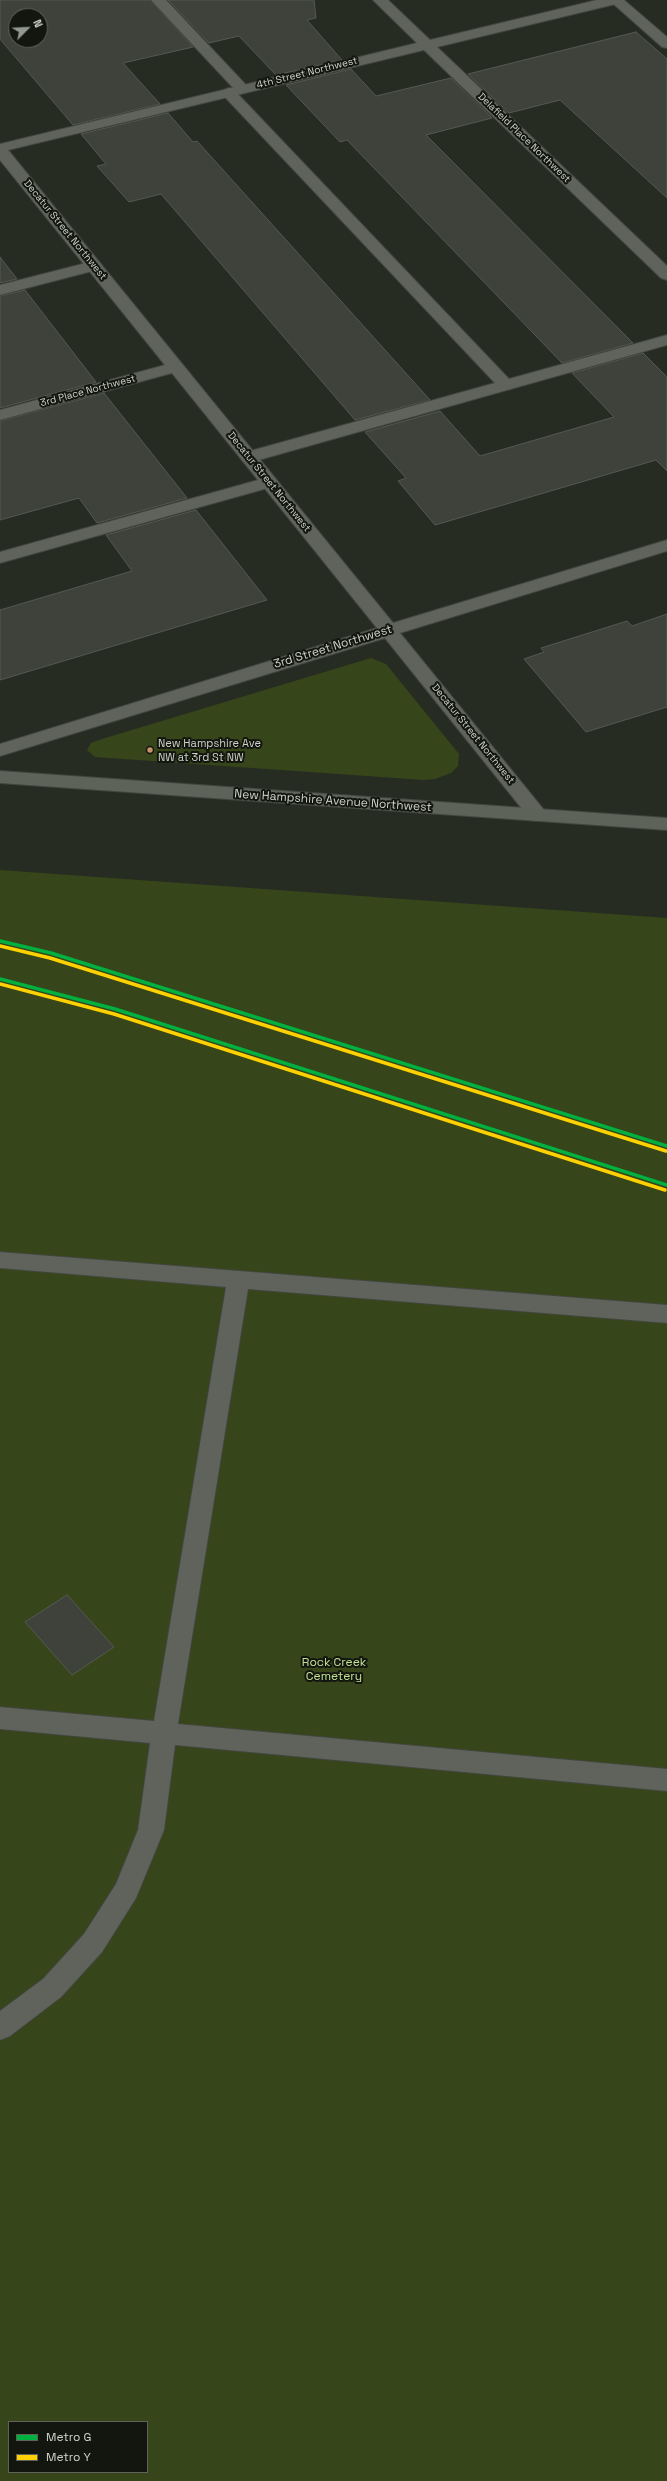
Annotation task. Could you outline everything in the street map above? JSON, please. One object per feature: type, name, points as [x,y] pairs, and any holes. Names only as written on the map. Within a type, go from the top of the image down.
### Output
[{"type":"main road","name":"New Hampshire Avenue Northwest","points":[[0,777],[667,824]]},
{"type":"street","points":[[158,0],[235,90],[505,384]]},
{"type":"street","name":"Delafield Place Northwest","points":[[380,0],[667,275]]},
{"type":"street","points":[[615,0],[667,44]]},
{"type":"street","name":"4th Street Northwest","points":[[0,149],[235,90],[615,0]]},
{"type":"street","name":"Decatur Street Northwest","points":[[0,149],[538,815]]},
{"type":"street","points":[[0,290],[94,266]]},
{"type":"street","points":[[249,457],[505,384],[667,340]]},
{"type":"street","name":"3rd Place Northwest","points":[[0,415],[175,367]]},
{"type":"street","points":[[0,558],[269,482]]},
{"type":"street","name":"3rd Street Northwest","points":[[0,750],[667,545]]},
{"type":"street","points":[[0,1260],[667,1314]]},
{"type":"street","points":[[0,2027],[52,1988],[93,1943],[127,1890],[151,1830],[164,1734],[238,1280]]},
{"type":"street","points":[[0,1718],[667,1780]]},
{"type":"green space","points":[[371,658],[386,664],[459,754],[458,766],[451,773],[435,779],[424,780],[95,757],[87,750],[91,743],[102,739]]},
{"type":"green space","name":"Rock Creek Cemetery","points":[[0,870],[667,918],[667,2481],[0,2481]]},
{"type":"building","points":[[0,0],[150,0],[193,47],[123,63],[160,104],[73,125],[0,39]]},
{"type":"building","points":[[168,0],[314,0],[316,18],[307,20],[342,60],[276,75],[239,36],[209,43]]},
{"type":"building","points":[[636,32],[667,59],[667,198],[560,100],[509,113],[468,74]]},
{"type":"building","points":[[351,69],[376,96],[451,78],[492,118],[426,135],[633,343],[562,363],[347,140],[340,142],[286,85]]},
{"type":"building","points":[[168,113],[193,142],[197,141],[430,400],[355,420],[161,194],[129,202],[97,166],[106,164],[81,134]]},
{"type":"building","points":[[0,257],[17,279],[0,283]]},
{"type":"building","points":[[25,290],[96,382],[0,408],[0,296]]},
{"type":"building","points":[[643,353],[667,377],[667,471],[656,460],[435,525],[398,481],[406,478],[365,432],[440,411],[480,456],[614,417],[572,373]]},
{"type":"building","points":[[104,393],[187,498],[97,523],[79,498],[0,520],[0,421]]},
{"type":"building","points":[[196,510],[267,600],[0,680],[0,610],[132,571],[106,535]]},
{"type":"building","points":[[667,614],[667,707],[586,732],[524,659],[544,652],[541,648],[627,621],[632,626]]},
{"type":"building","points":[[67,1595],[114,1647],[72,1675],[25,1622]]},
{"type":"metro line","name":"G","points":[[0,941],[51,953],[667,1146]]},
{"type":"metro line","name":"Y","points":[[0,946],[50,958],[666,1151]]},
{"type":"metro line","name":"G","points":[[0,979],[115,1009],[667,1185]]},
{"type":"metro line","name":"Y","points":[[0,984],[114,1014],[665,1190]]},
{"type":"place","name":"New Hampshire Ave NW at 3rd St NW","points":[[150,750]]}]
